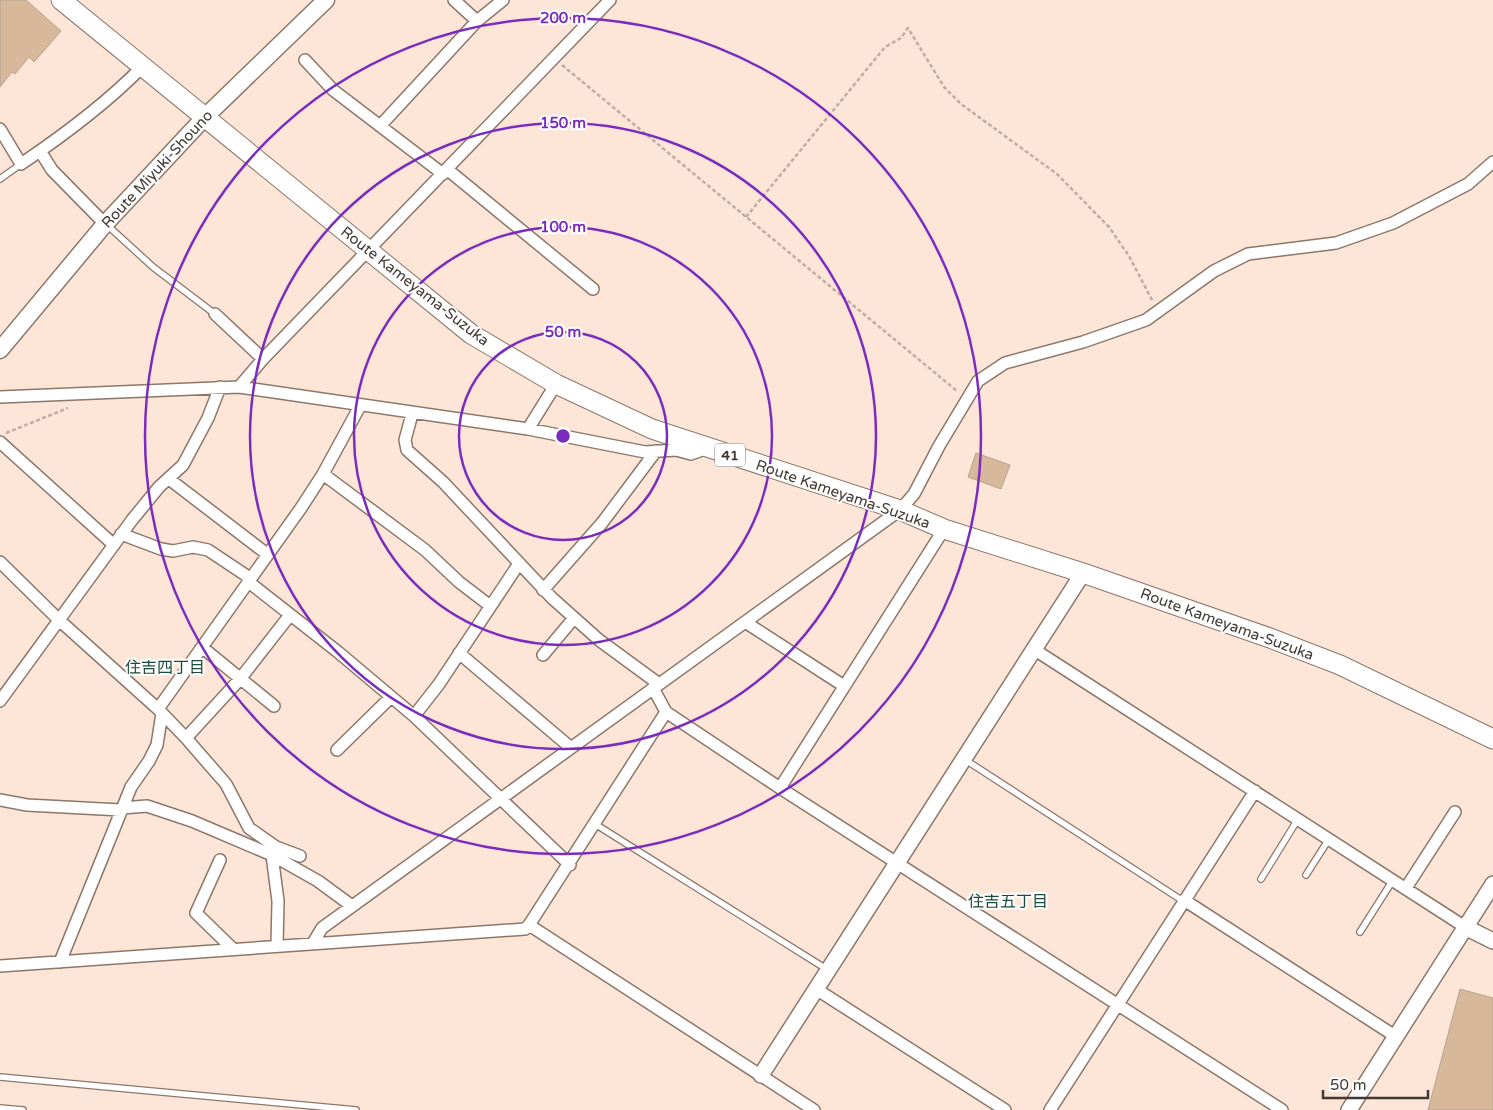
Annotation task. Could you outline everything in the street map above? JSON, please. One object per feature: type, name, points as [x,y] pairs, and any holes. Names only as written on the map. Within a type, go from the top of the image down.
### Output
[{"type":"main road","name":"Route Kameyama-Suzuka","points":[[61,0],[471,334],[556,384],[652,429],[900,510],[944,529],[1084,573],[1270,638],[1340,665],[1493,739]]},
{"type":"main road","name":"Route Miyuki-Shouno","points":[[0,350],[105,224],[204,118],[326,0]]},
{"type":"street","points":[[454,0],[477,21]]},
{"type":"street","points":[[380,126],[477,21],[503,0]]},
{"type":"street","points":[[238,387],[610,0]]},
{"type":"street","points":[[305,60],[333,90],[445,172],[593,289]]},
{"type":"street","points":[[0,129],[21,164],[82,121],[124,86],[142,66]]},
{"type":"street","points":[[40,151],[52,170],[105,224]]},
{"type":"street","points":[[313,943],[322,928],[900,510],[914,494],[966,398],[978,381],[1005,362],[1116,332],[1146,320],[1214,271],[1248,254],[1336,243],[1368,234],[1455,192],[1468,184],[1493,162]]},
{"type":"street","points":[[215,314],[263,359]]},
{"type":"street","points":[[528,429],[556,384]]},
{"type":"street","points":[[0,701],[121,534],[159,487],[183,466],[208,418],[220,387]]},
{"type":"street","points":[[0,396],[85,395],[238,387],[412,414],[528,429],[645,452],[676,450],[691,454],[708,448]]},
{"type":"street","points":[[60,962],[131,787],[149,761],[157,745],[160,711],[267,554],[301,508],[323,474],[360,406]]},
{"type":"street","points":[[412,414],[405,440],[407,450],[443,482],[543,590],[598,640],[656,686],[666,712],[780,788],[1282,1110]]},
{"type":"street","points":[[0,442],[114,545]]},
{"type":"street","points":[[543,590],[602,523],[656,451]]},
{"type":"street","points":[[323,474],[425,550],[459,582],[489,605]]},
{"type":"street","points":[[169,479],[267,554]]},
{"type":"street","points":[[780,788],[944,529]]},
{"type":"street","points":[[121,534],[160,549],[172,551],[193,547],[208,550],[250,580],[414,716],[570,865]]},
{"type":"street","points":[[0,562],[59,620],[160,711],[186,738],[226,784],[249,828],[274,851],[352,906]]},
{"type":"street","points":[[414,716],[518,565]]},
{"type":"street","points":[[761,1075],[1084,573]]},
{"type":"street","points":[[186,738],[240,679],[290,615]]},
{"type":"street","points":[[543,655],[574,618]]},
{"type":"street","points":[[745,622],[844,686]]},
{"type":"street","points":[[203,648],[274,706]]},
{"type":"street","points":[[1035,650],[1465,927],[1493,941]]},
{"type":"street","points":[[459,653],[570,747]]},
{"type":"street","points":[[337,750],[391,697]]},
{"type":"street","points":[[0,966],[525,929],[570,865],[666,712]]},
{"type":"street","points":[[1050,1110],[1183,900],[1255,791]]},
{"type":"street","points":[[0,800],[26,805],[122,809],[148,806],[274,851],[300,856]]},
{"type":"street","points":[[1406,888],[1455,812]]},
{"type":"street","points":[[274,851],[278,901],[277,946]]},
{"type":"street","points":[[220,860],[196,912],[233,949]]},
{"type":"street","points":[[1349,1110],[1493,884]]},
{"type":"street","points":[[1183,900],[1395,1036]]},
{"type":"street","points":[[529,925],[814,1110]]},
{"type":"street","points":[[816,989],[1005,1110]]},
{"type":"lane","points":[[0,179],[21,164]]},
{"type":"lane","points":[[105,224],[153,267],[215,314]]},
{"type":"lane","points":[[964,759],[1183,900]]},
{"type":"lane","points":[[1261,879],[1298,819]]},
{"type":"lane","points":[[595,824],[828,970]]},
{"type":"lane","points":[[1306,875],[1329,838]]},
{"type":"lane","points":[[1360,932],[1393,880]]},
{"type":"lane","points":[[0,1077],[356,1110]]},
{"type":"lane","points":[[0,1108],[23,1110]]},
{"type":"path","points":[[746,217],[885,48],[901,38],[908,28],[944,87],[961,104],[1057,174],[1109,227],[1129,256],[1158,312]]},
{"type":"path","points":[[554,59],[966,398]]},
{"type":"path","points":[[0,435],[82,402],[85,395]]},
{"type":"building","points":[[0,0],[26,0],[61,31],[34,62],[29,57],[15,74],[12,72],[0,87]]},
{"type":"building","points":[[976,453],[1010,465],[1001,489],[968,477]]},
{"type":"building","points":[[1460,989],[1493,998],[1493,1110],[1428,1110]]},
{"type":"district","name":"住吉四丁目","points":[[165,668]]},
{"type":"district","name":"住吉五丁目","points":[[1008,902]]}]
